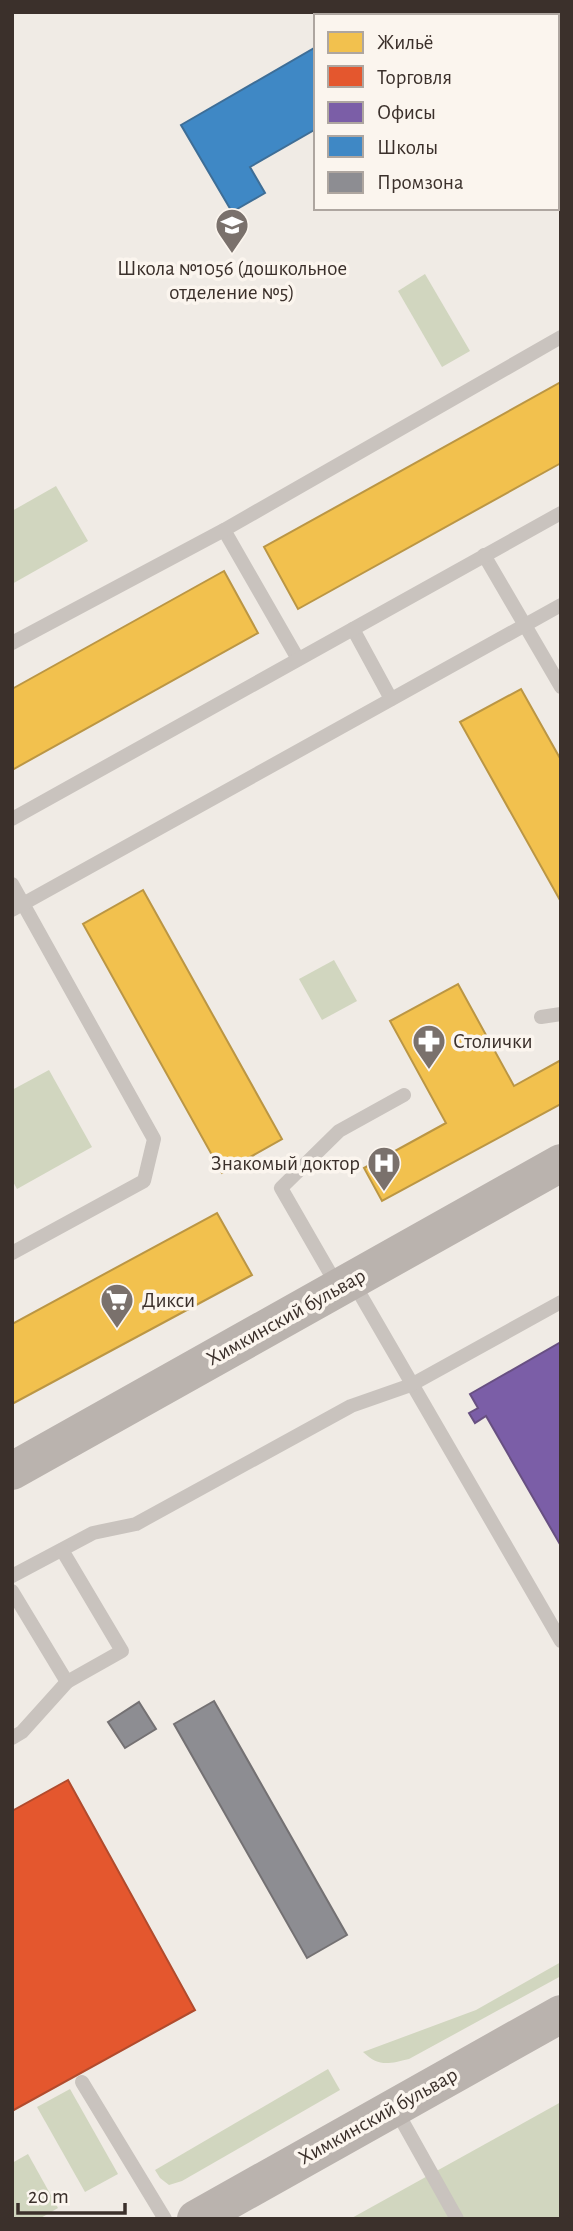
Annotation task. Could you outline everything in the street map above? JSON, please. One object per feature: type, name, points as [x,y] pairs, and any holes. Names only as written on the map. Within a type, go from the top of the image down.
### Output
[{"type":"main road","name":"Химкинский бульвар","points":[[12,1471],[561,1163]]},
{"type":"main road","name":"Химкинский бульвар","points":[[196,2219],[213,2207],[561,2014]]},
{"type":"lane","points":[[12,643],[224,530],[561,337]]},
{"type":"lane","points":[[12,819],[561,513]]},
{"type":"lane","points":[[224,530],[298,659]]},
{"type":"lane","points":[[484,555],[561,687]]},
{"type":"lane","points":[[18,907],[561,605]]},
{"type":"lane","points":[[353,629],[391,699]]},
{"type":"lane","points":[[12,884],[18,907],[154,1139],[144,1181],[12,1253]]},
{"type":"lane","points":[[541,1017],[561,1014]]},
{"type":"lane","points":[[404,1095],[339,1131],[281,1188],[411,1385],[561,1641]]},
{"type":"lane","points":[[12,1576],[93,1533],[136,1524],[351,1406],[411,1385],[561,1302]]},
{"type":"lane","points":[[12,1738],[22,1732],[67,1682],[122,1651],[62,1550]]},
{"type":"lane","points":[[12,1591],[67,1682]]},
{"type":"lane","points":[[82,2082],[165,2219]]},
{"type":"lane","points":[[394,2106],[457,2219]]},
{"type":"green space","points":[[476,12],[561,12],[561,115],[559,14]]},
{"type":"green space","points":[[425,274],[470,351],[442,367],[398,291]]},
{"type":"green space","points":[[56,486],[88,541],[12,584],[12,511]]},
{"type":"green space","points":[[334,960],[357,1001],[322,1020],[299,979]]},
{"type":"green space","points":[[49,1070],[92,1147],[17,1189],[12,1180],[12,1090]]},
{"type":"green space","points":[[561,1962],[561,1976],[409,2059],[384,2063],[363,2052],[476,2010]]},
{"type":"green space","points":[[328,2069],[340,2090],[182,2181],[169,2185],[155,2170]]},
{"type":"green space","points":[[70,2089],[118,2174],[85,2192],[37,2107]]},
{"type":"green space","points":[[561,2102],[561,2219],[350,2219]]},
{"type":"green space","points":[[28,2154],[58,2208],[39,2219],[12,2219],[12,2163]]},
{"type":"building: Жильё","points":[[561,382],[561,463],[298,609],[264,547]]},
{"type":"building: Жильё","points":[[224,571],[258,633],[12,770],[12,689]]},
{"type":"building: Жильё","points":[[521,689],[561,760],[561,902],[460,722]]},
{"type":"building: Жильё","points":[[143,890],[282,1139],[222,1173],[83,924]]},
{"type":"building: Жильё","points":[[458,984],[514,1086],[561,1060],[561,1104],[382,1201],[364,1168],[446,1123],[390,1021]]},
{"type":"building: Жильё","points":[[217,1213],[252,1275],[12,1404],[12,1324]]},
{"type":"building: Торговля","points":[[68,1780],[195,2010],[12,2111],[12,1811]]},
{"type":"building: Офисы","points":[[561,1342],[561,1546],[486,1416],[475,1423],[469,1413],[478,1408],[470,1394]]},
{"type":"building: Школы","points":[[314,48],[314,130],[250,167],[265,193],[232,212],[181,125]]},
{"type":"building: Промзона","points":[[214,1701],[347,1935],[307,1958],[174,1724]]},
{"type":"building: Промзона","points":[[139,1702],[156,1729],[125,1748],[108,1722]]},
{"type":"place","name":"Школа №1056 (дошкольное отделение №5)","points":[[232,255]]},
{"type":"place","name":"Столички","points":[[429,1071]]},
{"type":"place","name":"Знакомый доктор","points":[[384,1193]]},
{"type":"place","name":"Дикси","points":[[117,1330]]}]
